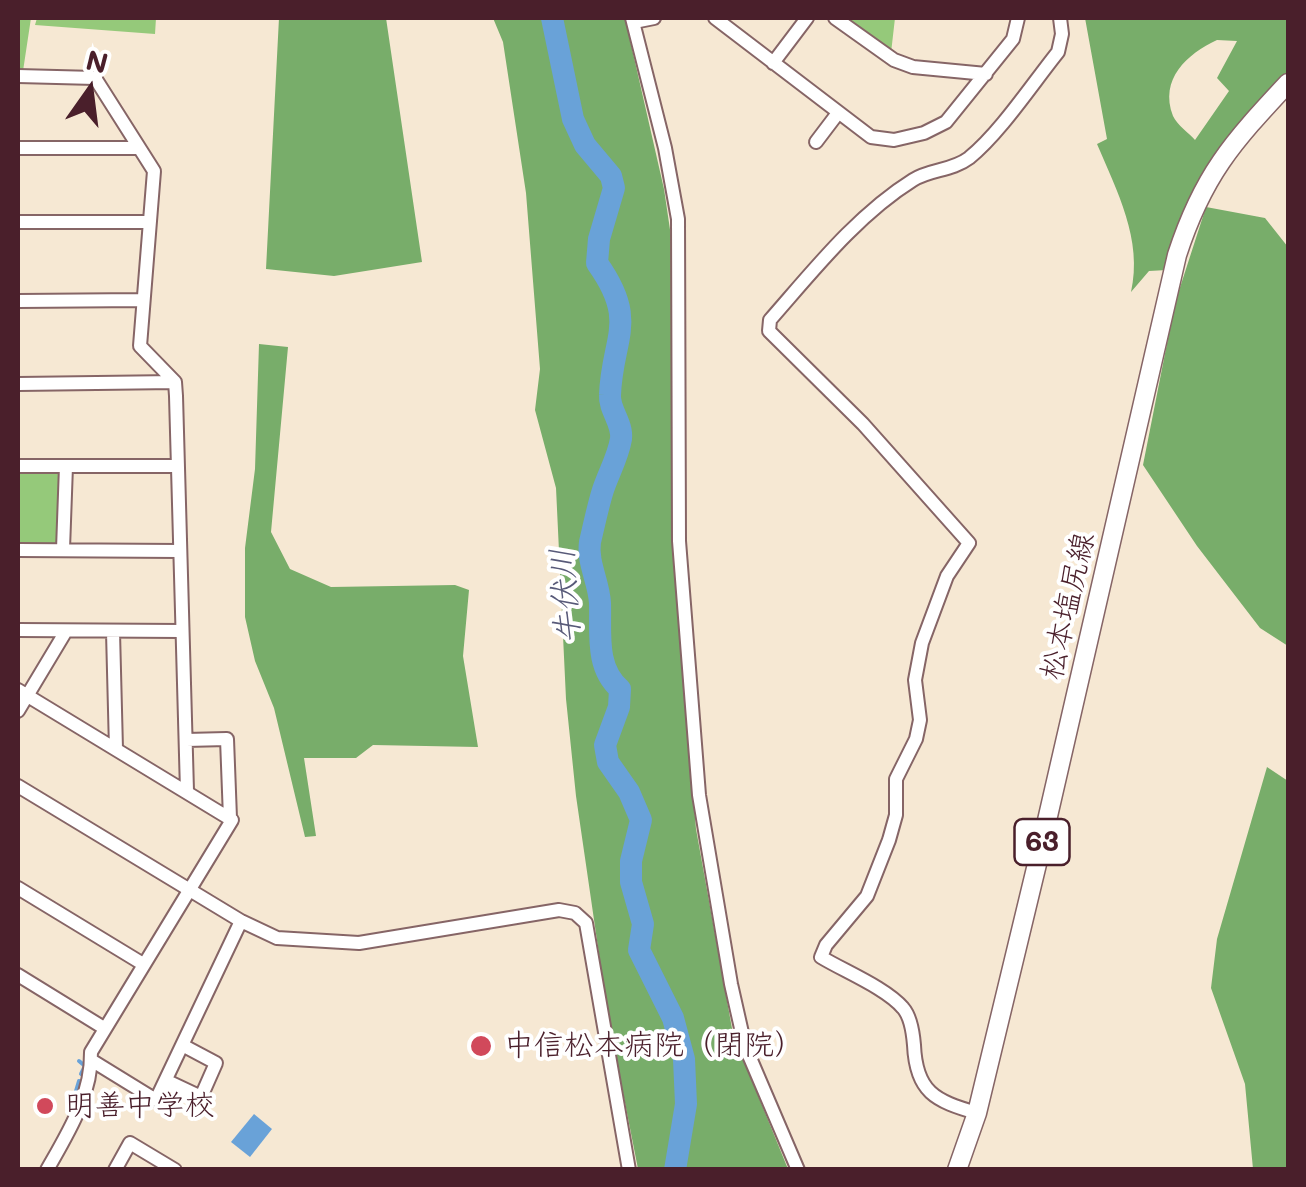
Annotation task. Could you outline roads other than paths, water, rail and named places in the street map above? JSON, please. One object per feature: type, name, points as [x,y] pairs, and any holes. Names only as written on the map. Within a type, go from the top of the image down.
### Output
[{"type":"main road","name":"松本塩尻線","points":[[957,1170],[977,1113],[1177,255],[1191,212],[1214,168],[1288,83]]},
{"type":"street","points":[[654,18],[633,20],[678,219],[679,541],[699,794],[745,1046],[798,1170]]},
{"type":"street","points":[[715,18],[870,137],[894,140],[924,133],[946,122],[1013,39],[1018,18]]},
{"type":"street","points":[[773,63],[808,18]]},
{"type":"street","points":[[835,18],[894,60],[913,67],[986,74]]},
{"type":"street","points":[[977,1113],[945,1104],[932,1095],[918,1076],[913,1030],[904,1009],[821,957],[867,896],[889,840],[896,815],[896,778],[916,739],[920,720],[915,680],[922,643],[947,576],[969,543],[864,424],[769,331],[770,320],[831,252],[900,190],[916,178],[954,167],[980,147],[1058,52],[1060,18]]},
{"type":"street","points":[[18,76],[95,78],[154,172],[140,346],[174,382],[187,791]]},
{"type":"street","points":[[816,142],[838,112]]},
{"type":"street","points":[[18,148],[138,148]]},
{"type":"street","points":[[18,222],[150,222]]},
{"type":"street","points":[[18,301],[143,300]]},
{"type":"street","points":[[18,384],[174,382]]},
{"type":"street","points":[[18,466],[177,466]]},
{"type":"street","points":[[63,549],[66,466]]},
{"type":"street","points":[[18,550],[180,551]]},
{"type":"street","points":[[18,630],[182,631]]},
{"type":"street","points":[[18,710],[22,692],[66,631]]},
{"type":"street","points":[[112,632],[116,749]]},
{"type":"street","points":[[22,692],[230,818]]},
{"type":"street","points":[[48,1170],[78,1116],[90,1052],[232,820],[227,738],[186,740]]},
{"type":"street","points":[[18,786],[242,921],[277,938],[358,943],[559,910],[580,916],[586,922],[630,1170]]},
{"type":"street","points":[[18,888],[143,964]]},
{"type":"street","points":[[91,1060],[156,1100],[242,921]]},
{"type":"street","points":[[18,975],[104,1028]]},
{"type":"street","points":[[167,1081],[201,1097],[216,1063],[184,1046]]},
{"type":"street","points":[[115,1170],[130,1143],[175,1170]]},
{"type":"water","points":[[254,1114],[272,1129],[250,1157],[231,1142]]},
{"type":"waterway","name":"牛伏川","points":[[552,18],[573,119],[585,145],[611,176],[614,188],[599,239],[597,263],[610,283],[620,315],[610,395],[621,439],[601,496],[590,550],[599,595],[603,660],[620,689],[619,707],[605,745],[608,762],[629,792],[641,820],[631,861],[631,882],[643,924],[639,950],[673,1018],[684,1059],[686,1104],[675,1170]]},
{"type":"waterway","points":[[79,1061],[85,1066],[81,1074]]},
{"type":"waterway","points":[[70,1111],[79,1081]]},
{"type":"place","name":"中信松本病院（閉院）","points":[[481,1046]]},
{"type":"place","name":"明善中学校","points":[[45,1106]]}]
